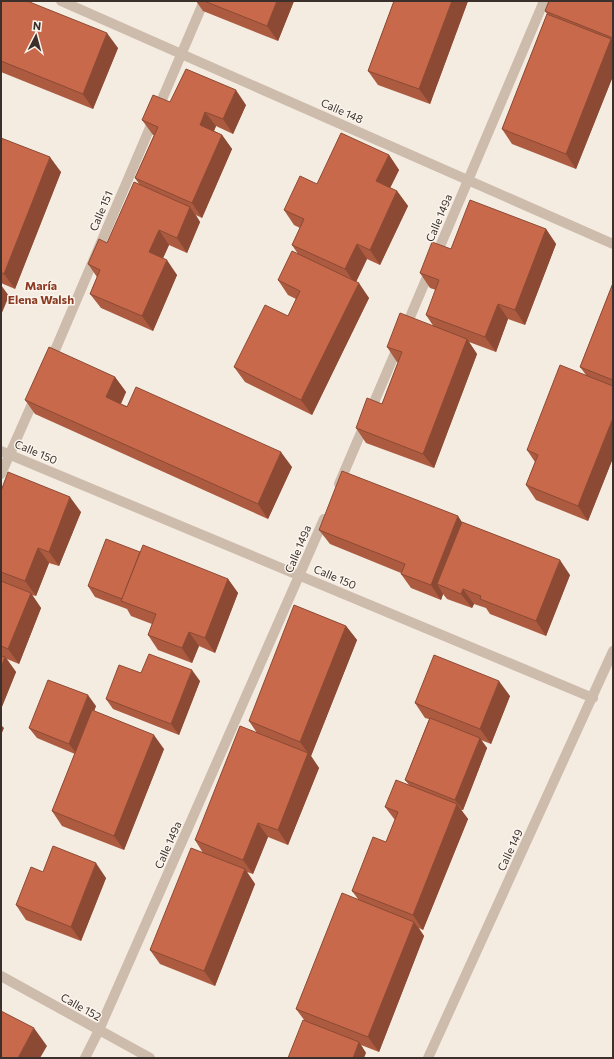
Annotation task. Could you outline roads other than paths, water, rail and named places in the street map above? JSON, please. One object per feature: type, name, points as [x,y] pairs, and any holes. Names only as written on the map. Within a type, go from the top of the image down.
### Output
[{"type":"street","name":"Calle 148","points":[[61,1],[613,244]]},
{"type":"street","name":"Calle 151","points":[[44,374],[204,1]]},
{"type":"street","name":"Calle 149a","points":[[334,495],[544,1]]},
{"type":"street","points":[[1,474],[5,453],[38,389]]},
{"type":"street","name":"Calle 150","points":[[5,453],[593,698]]},
{"type":"street","name":"Calle 149a","points":[[85,1058],[100,1030],[328,510]]},
{"type":"street","name":"Calle 149","points":[[428,1058],[593,698],[613,651]]},
{"type":"street","name":"Calle 152","points":[[1,976],[150,1058]]},
{"type":"district","name":"María Elena Walsh","points":[[41,293]]}]
